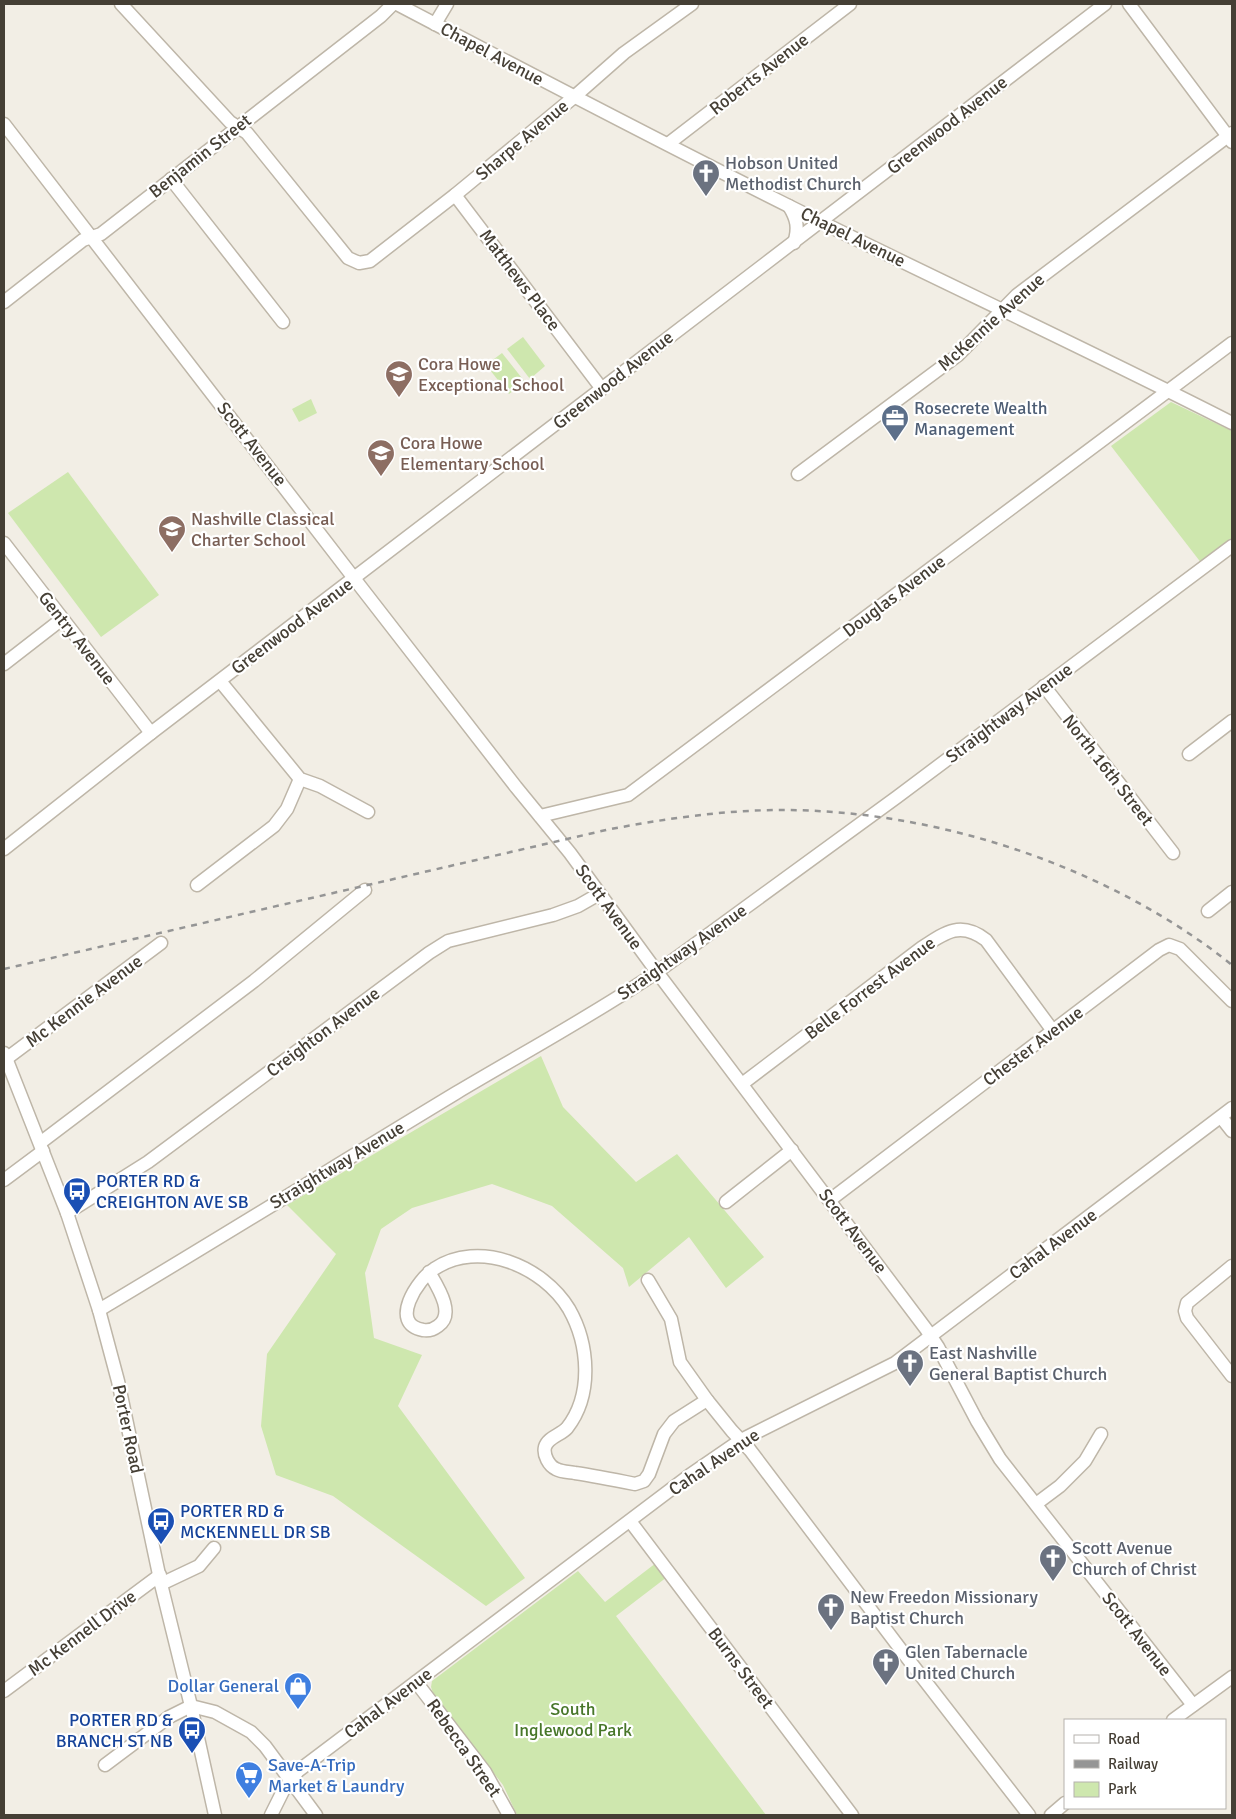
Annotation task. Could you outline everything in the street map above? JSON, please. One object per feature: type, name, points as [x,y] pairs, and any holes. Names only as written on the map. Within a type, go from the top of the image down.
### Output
[{"type":"street","points":[[120,4],[230,122],[239,127]]},
{"type":"street","name":"Benjamin Street","points":[[4,302],[83,240],[101,234],[374,21],[392,4]]},
{"type":"street","name":"Chapel Avenue","points":[[396,4],[789,206],[1232,423]]},
{"type":"street","points":[[435,24],[447,4]]},
{"type":"street","name":"Sharpe Avenue","points":[[239,127],[247,133],[348,258],[359,263],[370,261],[455,196],[624,53],[692,4]]},
{"type":"street","name":"Roberts Avenue","points":[[668,144],[850,4]]},
{"type":"street","name":"Greenwood Avenue","points":[[4,849],[151,733],[1105,4]]},
{"type":"street","points":[[1129,4],[1231,137]]},
{"type":"street","name":"Scott Avenue","points":[[4,124],[354,578],[572,856],[657,972],[932,1336],[977,1421],[1000,1459],[1193,1705]]},
{"type":"street","name":"McKennie Avenue","points":[[798,474],[958,355],[1017,295],[1231,137]]},
{"type":"street","points":[[171,179],[283,322]]},
{"type":"street","name":"Matthews Place","points":[[455,196],[602,389]]},
{"type":"street","points":[[789,206],[798,225],[798,232],[794,243]]},
{"type":"street","name":"Douglas Avenue","points":[[540,816],[628,795],[1232,342]]},
{"type":"street","name":"Gentry Avenue","points":[[4,543],[151,733]]},
{"type":"street","name":"Straightway Avenue","points":[[99,1310],[459,1091],[586,1018],[657,972],[1044,686],[1231,551]]},
{"type":"street","points":[[4,664],[62,619]]},
{"type":"street","points":[[220,681],[300,779],[320,786],[368,812]]},
{"type":"street","name":"North 16th Street","points":[[1044,686],[1173,853]]},
{"type":"street","points":[[1190,754],[1232,721]]},
{"type":"street","points":[[197,885],[274,826],[287,809],[300,779]]},
{"type":"street","points":[[4,1180],[41,1147],[254,981],[365,890]]},
{"type":"street","points":[[1208,911],[1232,892]]},
{"type":"street","name":"Creighton Avenue","points":[[67,1213],[148,1162],[429,953],[448,942],[553,915],[578,906],[599,894]]},
{"type":"street","name":"Belle Forrest Avenue","points":[[742,1084],[920,949],[939,936],[954,930],[965,929],[976,932],[986,940],[1053,1031]]},
{"type":"street","name":"Mc Kennie Avenue","points":[[5,1056],[161,943]]},
{"type":"street","name":"Chester Avenue","points":[[830,1200],[1159,950],[1169,945],[1180,949],[1232,1001]]},
{"type":"street","name":"Porter Road","points":[[5,1056],[67,1213],[99,1310],[118,1381],[215,1815]]},
{"type":"street","name":"Cahal Avenue","points":[[271,1815],[290,1780],[298,1771],[690,1475],[741,1440],[895,1363],[1232,1108]]},
{"type":"street","points":[[1221,1117],[1232,1131]]},
{"type":"street","points":[[726,1202],[792,1150]]},
{"type":"street","points":[[429,1272],[451,1260],[469,1256],[505,1260],[536,1275],[564,1302],[575,1321],[582,1340],[585,1358],[585,1377],[581,1400],[574,1419],[565,1430],[548,1441],[545,1448],[546,1458],[556,1469],[635,1484],[644,1481],[649,1474],[664,1434],[674,1421],[707,1400]]},
{"type":"street","points":[[1232,1266],[1187,1303],[1185,1311],[1187,1318],[1232,1376]]},
{"type":"street","points":[[648,1280],[671,1319],[680,1362],[707,1400],[741,1440],[1029,1815]]},
{"type":"street","points":[[1036,1504],[1060,1486],[1085,1461],[1101,1434]]},
{"type":"street","name":"Burns Street","points":[[630,1521],[852,1815]]},
{"type":"street","name":"Mc Kennell Drive","points":[[4,1690],[161,1579],[199,1566],[214,1548]]},
{"type":"street","points":[[1174,1719],[1232,1677]]},
{"type":"street","name":"Rebecca Street","points":[[416,1682],[485,1772],[509,1815]]},
{"type":"street","points":[[105,1766],[169,1718],[191,1706],[215,1712],[251,1732],[264,1744],[316,1815]]},
{"type":"street","points":[[1051,1815],[1064,1805]]},
{"type":"green space","points":[[523,337],[545,366],[530,379],[507,349]]},
{"type":"green space","points":[[502,353],[525,382],[509,394],[486,365]]},
{"type":"green space","points":[[311,399],[317,413],[299,422],[292,409]]},
{"type":"green space","points":[[1171,402],[1232,431],[1232,541],[1202,564],[1111,446]]},
{"type":"green space","points":[[68,472],[159,595],[101,637],[8,513]]},
{"type":"green space","points":[[541,1056],[563,1107],[636,1182],[677,1154],[764,1257],[726,1288],[689,1237],[629,1287],[623,1268],[552,1206],[492,1184],[412,1208],[381,1229],[365,1273],[374,1338],[422,1355],[398,1406],[525,1578],[486,1606],[333,1496],[276,1475],[261,1426],[267,1354],[336,1254],[287,1205]]},
{"type":"green space","name":"South Inglewood Park","points":[[656,1563],[667,1577],[616,1616],[766,1815],[517,1815],[503,1785],[434,1696],[431,1687],[432,1681],[578,1571],[605,1602]]},
{"type":"railway","points":[[4,969],[606,830],[693,816],[760,810],[841,813],[901,820],[961,833],[1020,851],[1077,873],[1132,899],[1184,930],[1232,965]]},
{"type":"place","name":"Hobson United Methodist Church","points":[[706,197]]},
{"type":"place","name":"Cora Howe Exceptional School","points":[[399,398]]},
{"type":"place","name":"Rosecrete Wealth Management","points":[[895,442]]},
{"type":"place","name":"Cora Howe Elementary School","points":[[381,477]]},
{"type":"place","name":"Nashville Classical Charter School","points":[[172,553]]},
{"type":"place","name":"PORTER RD & CREIGHTON AVE SB","points":[[77,1215]]},
{"type":"place","name":"East Nashville General Baptist Church","points":[[910,1387]]},
{"type":"place","name":"PORTER RD & MCKENNELL DR SB","points":[[161,1545]]},
{"type":"place","name":"Scott Avenue Church of Christ","points":[[1053,1582]]},
{"type":"place","name":"New Freedon Missionary Baptist Church","points":[[831,1631]]},
{"type":"place","name":"Glen Tabernacle United Church","points":[[886,1686]]},
{"type":"place","name":"Dollar General","points":[[298,1710]]},
{"type":"place","name":"PORTER RD & BRANCH ST NB","points":[[192,1754]]},
{"type":"place","name":"Save-A-Trip Market & Laundry","points":[[249,1799]]}]
